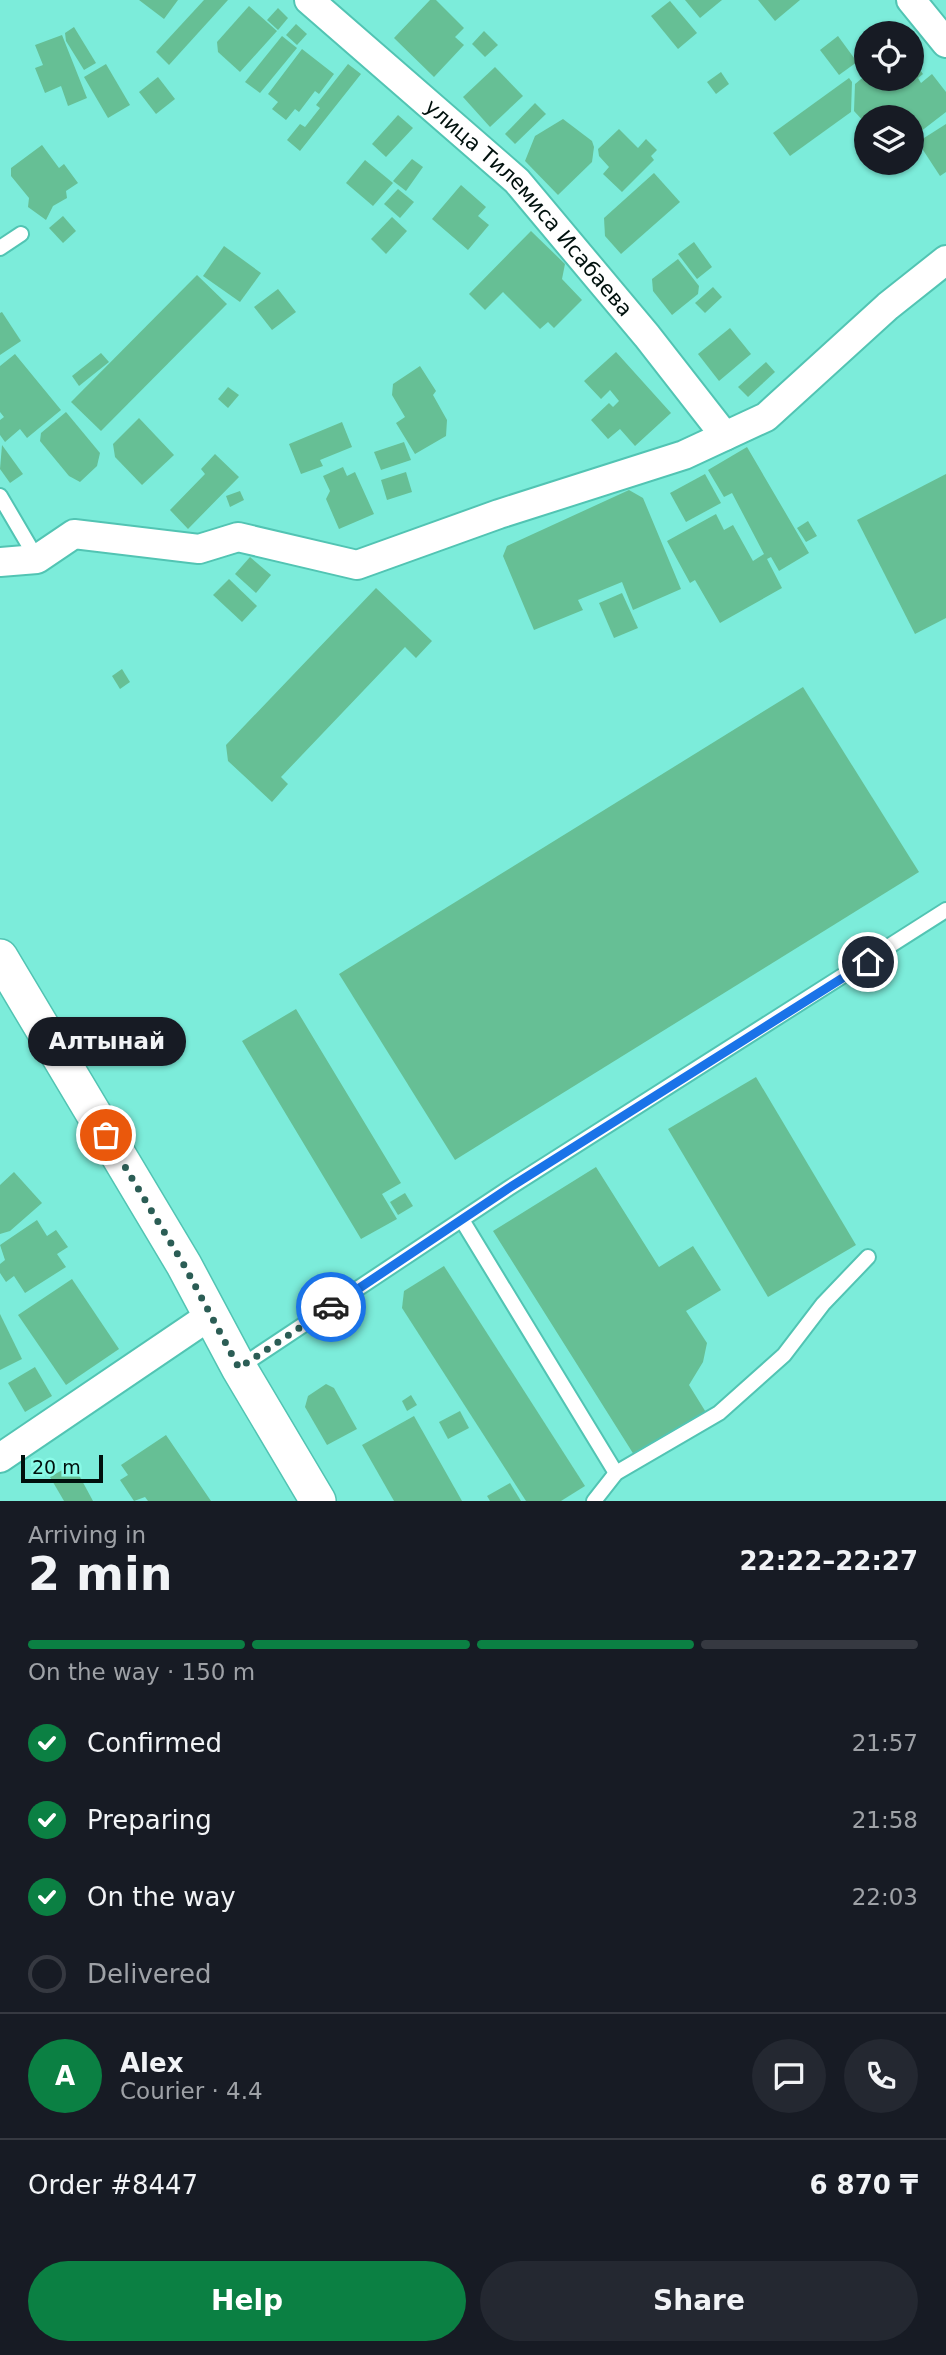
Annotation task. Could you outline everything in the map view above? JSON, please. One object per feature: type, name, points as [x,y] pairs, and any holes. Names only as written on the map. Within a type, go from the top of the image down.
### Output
[{"type":"street","name":"улица Тилемиса Исабаева","points":[[309,0],[356,37],[517,181],[648,336],[725,436]]},
{"type":"street","points":[[911,0],[946,43]]},
{"type":"street","points":[[0,562],[37,559],[74,534],[199,549],[238,537],[357,565],[499,514],[650,466],[766,417],[888,306],[946,260]]},
{"type":"street","points":[[0,957],[318,1501]]},
{"type":"street","points":[[0,1458],[211,1315]]},
{"type":"lane","points":[[0,248],[21,234]]},
{"type":"lane","points":[[0,496],[37,559]]},
{"type":"lane","points":[[239,1368],[462,1220],[946,910]]},
{"type":"lane","points":[[462,1220],[616,1473]]},
{"type":"lane","points":[[594,1501],[616,1473],[719,1413],[784,1355],[823,1304],[867,1257]]},
{"type":"building","points":[[139,0],[178,0],[164,19]]},
{"type":"building","points":[[204,0],[228,0],[169,65],[156,52]]},
{"type":"building","points":[[430,0],[436,0],[464,28],[455,37],[464,45],[434,77],[394,38]]},
{"type":"building","points":[[685,0],[722,0],[700,18]]},
{"type":"building","points":[[758,0],[800,0],[775,21]]},
{"type":"building","points":[[670,1],[697,33],[678,49],[651,16]]},
{"type":"building","points":[[249,6],[277,31],[240,72],[218,52],[217,42]]},
{"type":"building","points":[[278,8],[288,18],[278,30],[267,20]]},
{"type":"building","points":[[296,24],[307,34],[297,45],[286,35]]},
{"type":"building","points":[[74,27],[96,63],[84,70],[66,41],[65,33]]},
{"type":"building","points":[[484,31],[498,45],[485,57],[472,44]]},
{"type":"building","points":[[62,35],[87,98],[68,106],[61,86],[45,93],[35,68],[43,65],[35,45]]},
{"type":"building","points":[[282,36],[297,48],[260,93],[245,82]]},
{"type":"building","points":[[838,36],[854,58],[854,64],[839,75],[820,50]]},
{"type":"building","points":[[302,49],[334,74],[319,94],[315,91],[299,112],[295,109],[286,120],[272,109],[278,102],[268,94]]},
{"type":"building","points":[[106,64],[130,105],[108,118],[84,77]]},
{"type":"building","points":[[348,64],[361,74],[300,151],[287,140],[300,124],[305,127],[320,108],[316,105]]},
{"type":"building","points":[[495,67],[523,96],[490,127],[463,97]]},
{"type":"building","points":[[721,72],[729,84],[716,94],[707,82]]},
{"type":"building","points":[[932,74],[946,92],[946,112],[924,129],[924,105],[854,105],[855,91],[924,91],[924,81]]},
{"type":"building","points":[[158,77],[175,99],[156,114],[139,92]]},
{"type":"building","points":[[849,78],[852,82],[851,112],[790,156],[773,133]]},
{"type":"building","points":[[535,103],[546,114],[515,144],[505,134]]},
{"type":"building","points":[[398,115],[413,128],[386,157],[372,144]]},
{"type":"building","points":[[563,119],[592,141],[594,147],[592,162],[558,195],[525,161],[535,136]]},
{"type":"building","points":[[946,124],[946,172],[940,176],[924,152],[924,138]]},
{"type":"building","points":[[619,129],[638,148],[646,139],[657,150],[651,156],[654,160],[622,192],[603,174],[609,167],[599,156],[598,149]]},
{"type":"building","points":[[42,145],[59,168],[64,164],[78,183],[66,191],[67,198],[53,206],[46,220],[28,207],[29,198],[11,176],[11,168]]},
{"type":"building","points":[[412,159],[423,167],[406,191],[393,181]]},
{"type":"building","points":[[365,160],[393,183],[373,206],[346,183]]},
{"type":"building","points":[[654,173],[680,202],[621,254],[605,236],[604,218]]},
{"type":"building","points":[[461,185],[486,207],[478,216],[489,225],[468,250],[432,219]]},
{"type":"building","points":[[398,189],[414,202],[400,218],[384,204]]},
{"type":"building","points":[[63,216],[76,231],[63,243],[49,228]]},
{"type":"building","points":[[392,217],[407,231],[386,254],[371,239]]},
{"type":"building","points":[[531,231],[565,264],[562,279],[582,300],[554,328],[548,322],[540,329],[503,292],[485,310],[469,294]]},
{"type":"building","points":[[694,242],[712,267],[697,279],[678,254]]},
{"type":"building","points":[[224,246],[261,273],[240,302],[203,276]]},
{"type":"building","points":[[678,259],[699,286],[698,294],[672,315],[653,291],[652,279]]},
{"type":"building","points":[[197,275],[227,304],[101,431],[71,402]]},
{"type":"building","points":[[713,287],[722,297],[705,313],[695,303]]},
{"type":"building","points":[[278,289],[296,312],[272,330],[254,307]]},
{"type":"building","points":[[2,312],[21,341],[0,355],[0,313]]},
{"type":"building","points":[[730,328],[751,354],[719,381],[698,354]]},
{"type":"building","points":[[616,352],[671,413],[635,446],[620,429],[608,439],[591,420],[609,403],[613,407],[619,401],[610,390],[601,399],[584,381]]},
{"type":"building","points":[[101,353],[109,362],[79,386],[72,376]]},
{"type":"building","points":[[15,354],[61,410],[27,438],[20,429],[5,442],[0,435],[0,420],[4,417],[0,412],[0,366]]},
{"type":"building","points":[[766,362],[775,372],[748,397],[738,387]]},
{"type":"building","points":[[420,366],[436,391],[433,395],[447,420],[446,436],[415,454],[396,423],[405,417],[392,395],[393,384]]},
{"type":"building","points":[[228,387],[239,395],[228,408],[218,399]]},
{"type":"building","points":[[66,412],[100,453],[97,466],[80,482],[69,476],[40,441],[41,433]]},
{"type":"building","points":[[139,418],[174,455],[142,485],[115,457],[113,444]]},
{"type":"building","points":[[342,422],[352,447],[320,460],[323,466],[301,474],[289,444]]},
{"type":"building","points":[[404,442],[411,460],[381,470],[374,452]]},
{"type":"building","points":[[2,445],[23,474],[10,483],[0,469]]},
{"type":"building","points":[[747,447],[809,553],[779,571],[771,557],[767,559],[782,588],[720,623],[695,580],[690,583],[667,541],[716,514],[724,530],[733,525],[753,561],[764,554],[732,493],[724,497],[708,470]]},
{"type":"building","points":[[215,454],[239,477],[188,529],[170,510],[205,474],[201,469]]},
{"type":"building","points":[[343,467],[347,476],[355,472],[374,514],[339,529],[326,499],[330,491],[323,476]]},
{"type":"building","points":[[406,472],[412,492],[387,500],[381,480]]},
{"type":"building","points":[[705,474],[721,503],[686,522],[670,493]]},
{"type":"building","points":[[946,474],[946,618],[915,634],[857,520]]},
{"type":"building","points":[[629,490],[643,498],[681,589],[633,610],[622,582],[578,600],[583,610],[534,630],[503,556],[507,546]]},
{"type":"building","points":[[240,491],[244,500],[230,507],[226,496]]},
{"type":"building","points":[[808,521],[817,536],[806,542],[797,528]]},
{"type":"building","points":[[250,557],[271,575],[256,593],[235,574]]},
{"type":"building","points":[[229,579],[257,606],[242,622],[213,595]]},
{"type":"building","points":[[376,588],[432,641],[416,658],[405,647],[281,777],[288,784],[272,802],[228,761],[226,745]]},
{"type":"building","points":[[622,593],[638,628],[614,638],[599,603]]},
{"type":"building","points":[[122,669],[130,682],[120,689],[112,676]]},
{"type":"building","points":[[803,687],[919,872],[455,1160],[339,974]]},
{"type":"building","points":[[296,1009],[401,1183],[382,1194],[397,1219],[361,1239],[242,1041]]},
{"type":"building","points":[[756,1077],[856,1245],[768,1297],[668,1129]]},
{"type":"building","points":[[596,1167],[659,1267],[693,1246],[721,1290],[686,1311],[707,1343],[703,1362],[689,1385],[707,1414],[636,1458],[493,1231]]},
{"type":"building","points":[[14,1172],[42,1203],[10,1231],[0,1234],[0,1185]]},
{"type":"building","points":[[405,1193],[413,1206],[398,1215],[390,1202]]},
{"type":"building","points":[[37,1220],[47,1236],[56,1230],[68,1247],[57,1254],[66,1267],[25,1293],[14,1276],[6,1282],[0,1273],[0,1264],[5,1260],[0,1245]]},
{"type":"building","points":[[444,1266],[585,1486],[561,1501],[526,1501],[402,1308],[404,1291]]},
{"type":"building","points":[[72,1279],[119,1349],[66,1385],[18,1315]]},
{"type":"building","points":[[0,1314],[22,1359],[0,1370]]},
{"type":"building","points":[[35,1367],[52,1396],[25,1412],[8,1383]]},
{"type":"building","points":[[326,1384],[334,1388],[357,1429],[327,1445],[305,1407],[308,1396]]},
{"type":"building","points":[[411,1395],[417,1405],[407,1411],[402,1401]]},
{"type":"building","points":[[460,1411],[469,1428],[448,1439],[439,1422]]},
{"type":"building","points":[[414,1416],[462,1501],[394,1501],[362,1445]]},
{"type":"building","points":[[166,1435],[211,1501],[148,1501],[145,1497],[134,1501],[120,1480],[128,1475],[121,1465]]},
{"type":"building","points":[[73,1464],[93,1501],[64,1501],[50,1477]]},
{"type":"building","points":[[510,1483],[521,1501],[490,1501],[487,1496]]},
{"type":"way so far","points":[[106,1135],[184,1265],[239,1368],[331,1307]]},
{"type":"place","name":"Алтынай","points":[[106,1135]]},
{"type":"route","points":[[331,1307],[509,1188],[868,962]]}]
